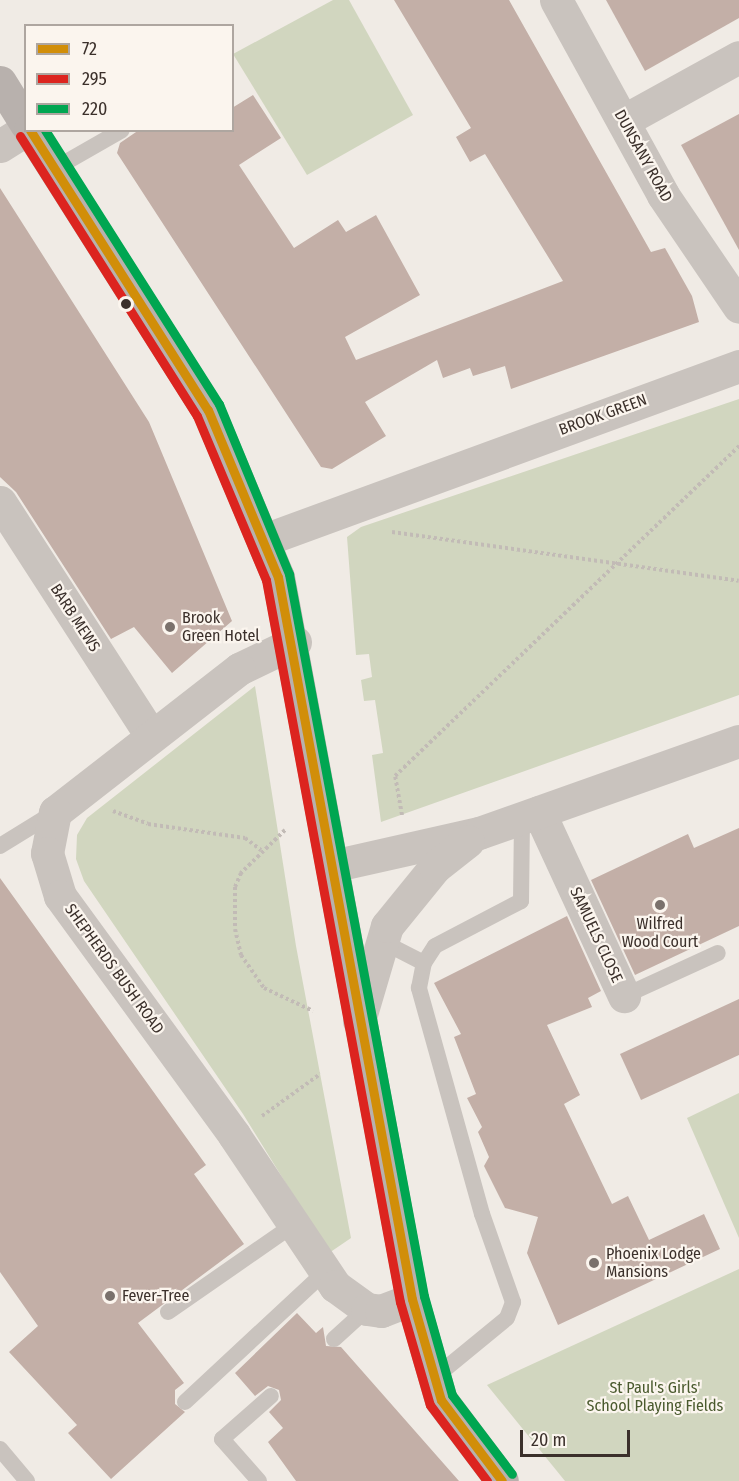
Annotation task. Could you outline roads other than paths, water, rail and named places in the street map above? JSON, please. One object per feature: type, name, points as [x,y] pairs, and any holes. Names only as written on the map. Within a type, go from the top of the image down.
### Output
[{"type":"main road","points":[[0,82],[24,121]]},
{"type":"main road","points":[[29,132],[208,410],[264,540],[295,642],[359,1021],[412,1299],[434,1378],[455,1423],[502,1481]]},
{"type":"street","name":"DUNSANY ROAD","points":[[556,0],[663,195],[737,304]]},
{"type":"street","points":[[623,121],[739,57]]},
{"type":"street","points":[[0,146],[24,132]]},
{"type":"street","name":"BROOK GREEN","points":[[264,540],[739,366]]},
{"type":"street","name":"BARB MEWS","points":[[0,502],[151,735]]},
{"type":"street","points":[[65,804],[151,735],[252,660],[295,642]]},
{"type":"street","points":[[332,866],[479,833],[739,741]]},
{"type":"street","name":"SHEPHERDS BUSH ROAD","points":[[65,804],[47,853],[60,896],[234,1135],[325,1272],[367,1309]]},
{"type":"street","name":"SAMUELS CLOSE","points":[[531,815],[624,996]]},
{"type":"street","points":[[359,1021],[381,940],[415,887],[479,833]]},
{"type":"street","points":[[367,1309],[381,1311],[412,1299]]},
{"type":"lane","points":[[54,169],[119,132]]},
{"type":"lane","points":[[0,846],[65,804]]},
{"type":"lane","points":[[434,1378],[507,1318],[513,1302],[482,1214],[419,988],[424,963],[435,946],[521,901],[531,815]]},
{"type":"lane","points":[[381,940],[424,963]]},
{"type":"lane","name":"SAMUELS CLOSE","points":[[624,996],[718,953]]},
{"type":"lane","points":[[168,1312],[293,1225]]},
{"type":"lane","points":[[185,1402],[325,1272]]},
{"type":"lane","points":[[334,1339],[367,1309]]},
{"type":"lane","points":[[260,1481],[222,1439],[271,1396]]},
{"type":"lane","points":[[0,1449],[27,1481]]},
{"type":"place","name":"Brook Green Hotel","points":[[170,627]]},
{"type":"place","name":"Wilfred Wood Court","points":[[660,905]]},
{"type":"place","name":"Phoenix Lodge Mansions","points":[[594,1263]]},
{"type":"place","name":"Fever-Tree","points":[[110,1296]]},
{"type":"park label","name":"St Paul's Girls' School Playing Fields","points":[[655,1397]]}]
